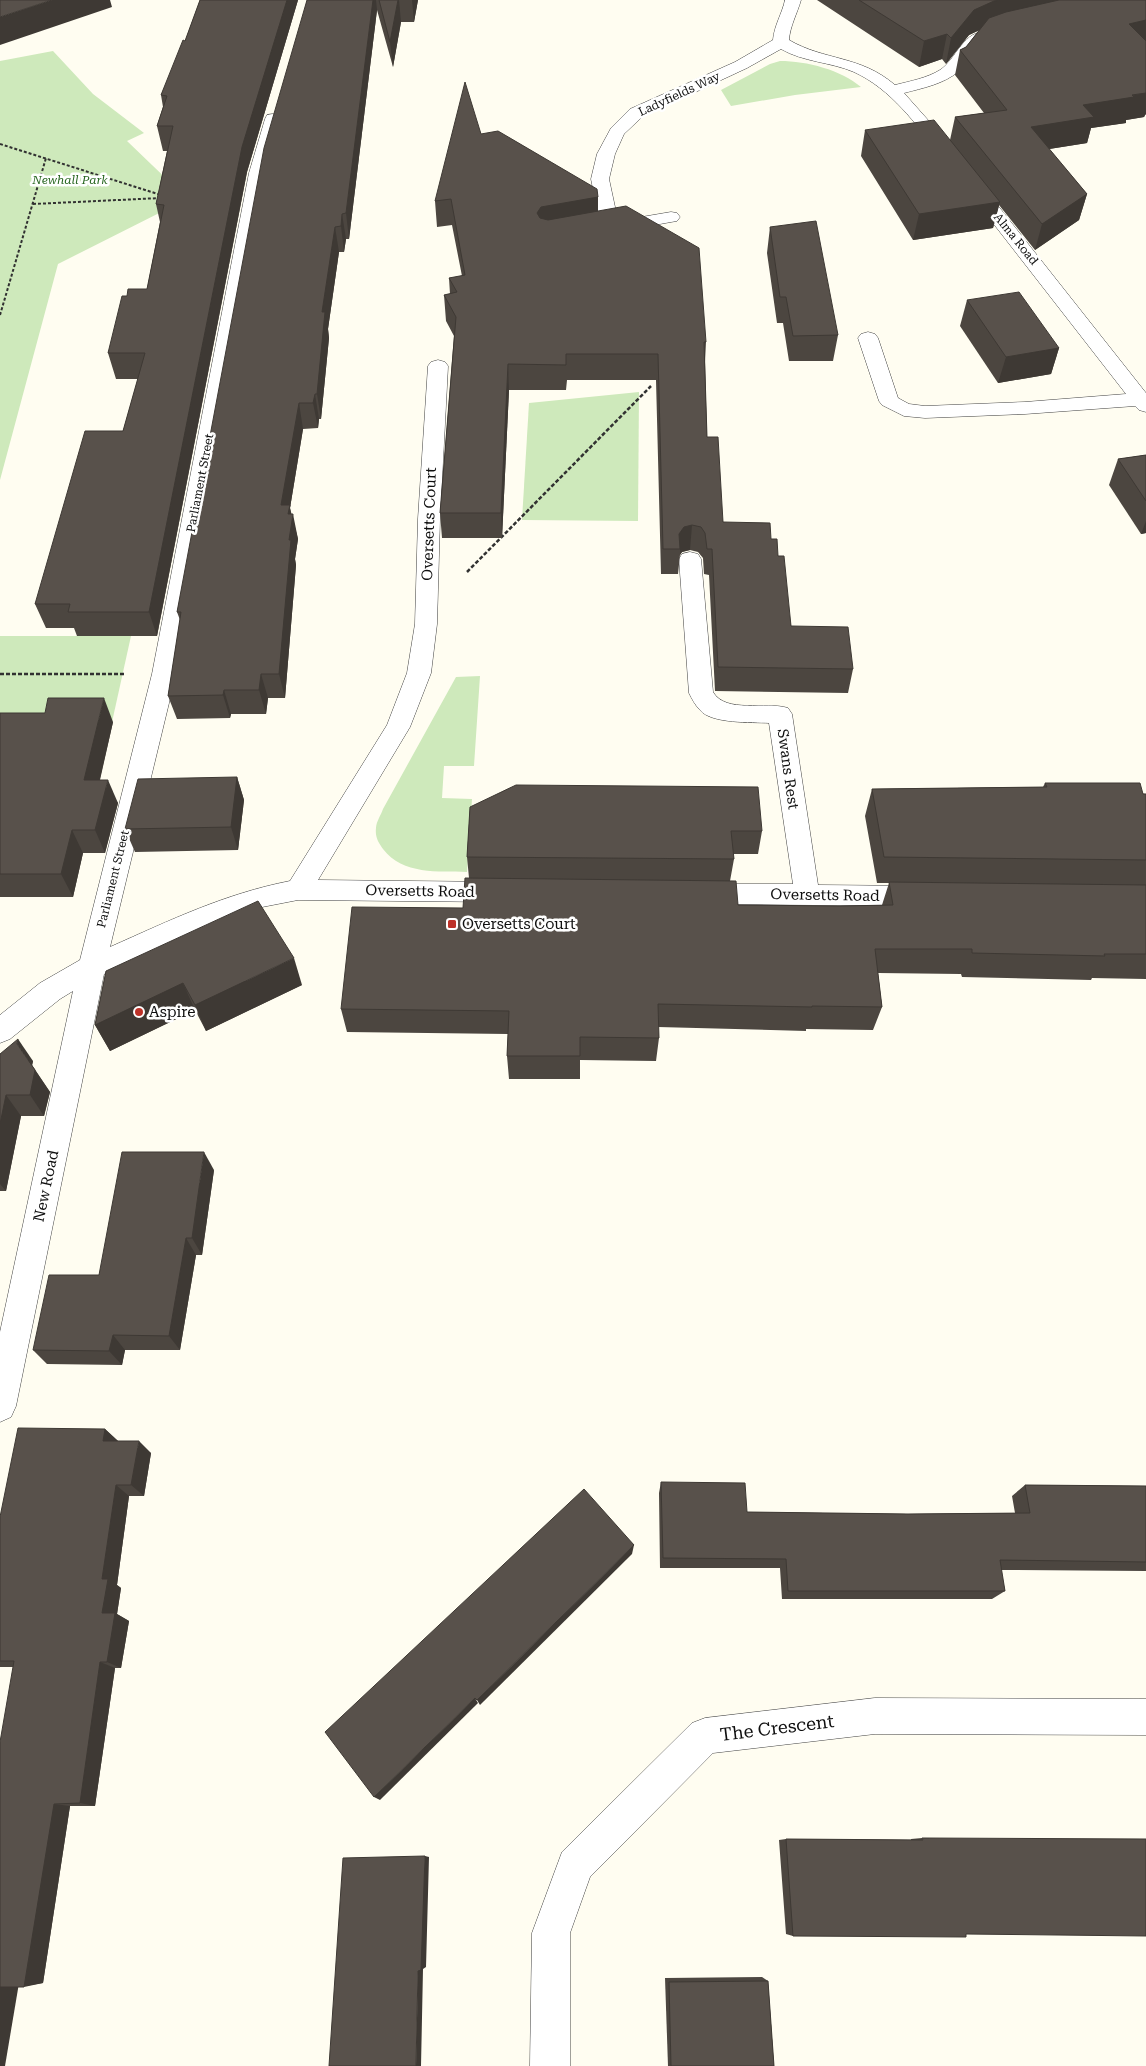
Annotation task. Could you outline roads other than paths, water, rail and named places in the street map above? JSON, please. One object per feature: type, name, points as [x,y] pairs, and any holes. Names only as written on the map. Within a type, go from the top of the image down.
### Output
[{"type":"street","points":[[781,42],[782,29],[789,16],[793,0]]},
{"type":"street","points":[[891,91],[930,80],[953,68],[976,39],[995,31]]},
{"type":"street","name":"Alma Road","points":[[781,42],[792,50],[837,61],[860,69],[878,79],[914,112],[1143,402]]},
{"type":"street","name":"Ladyfields Way","points":[[671,217],[601,230],[600,178],[606,154],[617,132],[636,113],[741,65],[781,42]]},
{"type":"street","name":"Parliament Street","points":[[92,966],[164,674],[258,173],[279,100]]},
{"type":"street","points":[[868,338],[889,401],[904,410],[925,412],[1143,402]]},
{"type":"street","name":"Oversetts Court","points":[[298,890],[398,726],[420,673],[426,614],[429,519],[438,366]]},
{"type":"street","name":"Swans Rest","points":[[690,559],[701,693],[709,706],[727,713],[780,714],[807,895]]},
{"type":"street","name":"Oversetts Road","points":[[0,1031],[50,991],[92,966],[210,913],[257,898],[298,890],[527,892]]},
{"type":"street","name":"Oversetts Road","points":[[677,894],[946,896]]},
{"type":"street","name":"New Road","points":[[0,1406],[92,966]]},
{"type":"street","name":"The Crescent","points":[[550,2066],[552,1933],[575,1865],[705,1736],[875,1716],[1146,1717]]},
{"type":"place","name":"Oversetts Court","points":[[452,924]]},
{"type":"place","name":"Aspire","points":[[139,1012]]},
{"type":"park label","name":"Newhall Park","points":[[70,180]]}]
